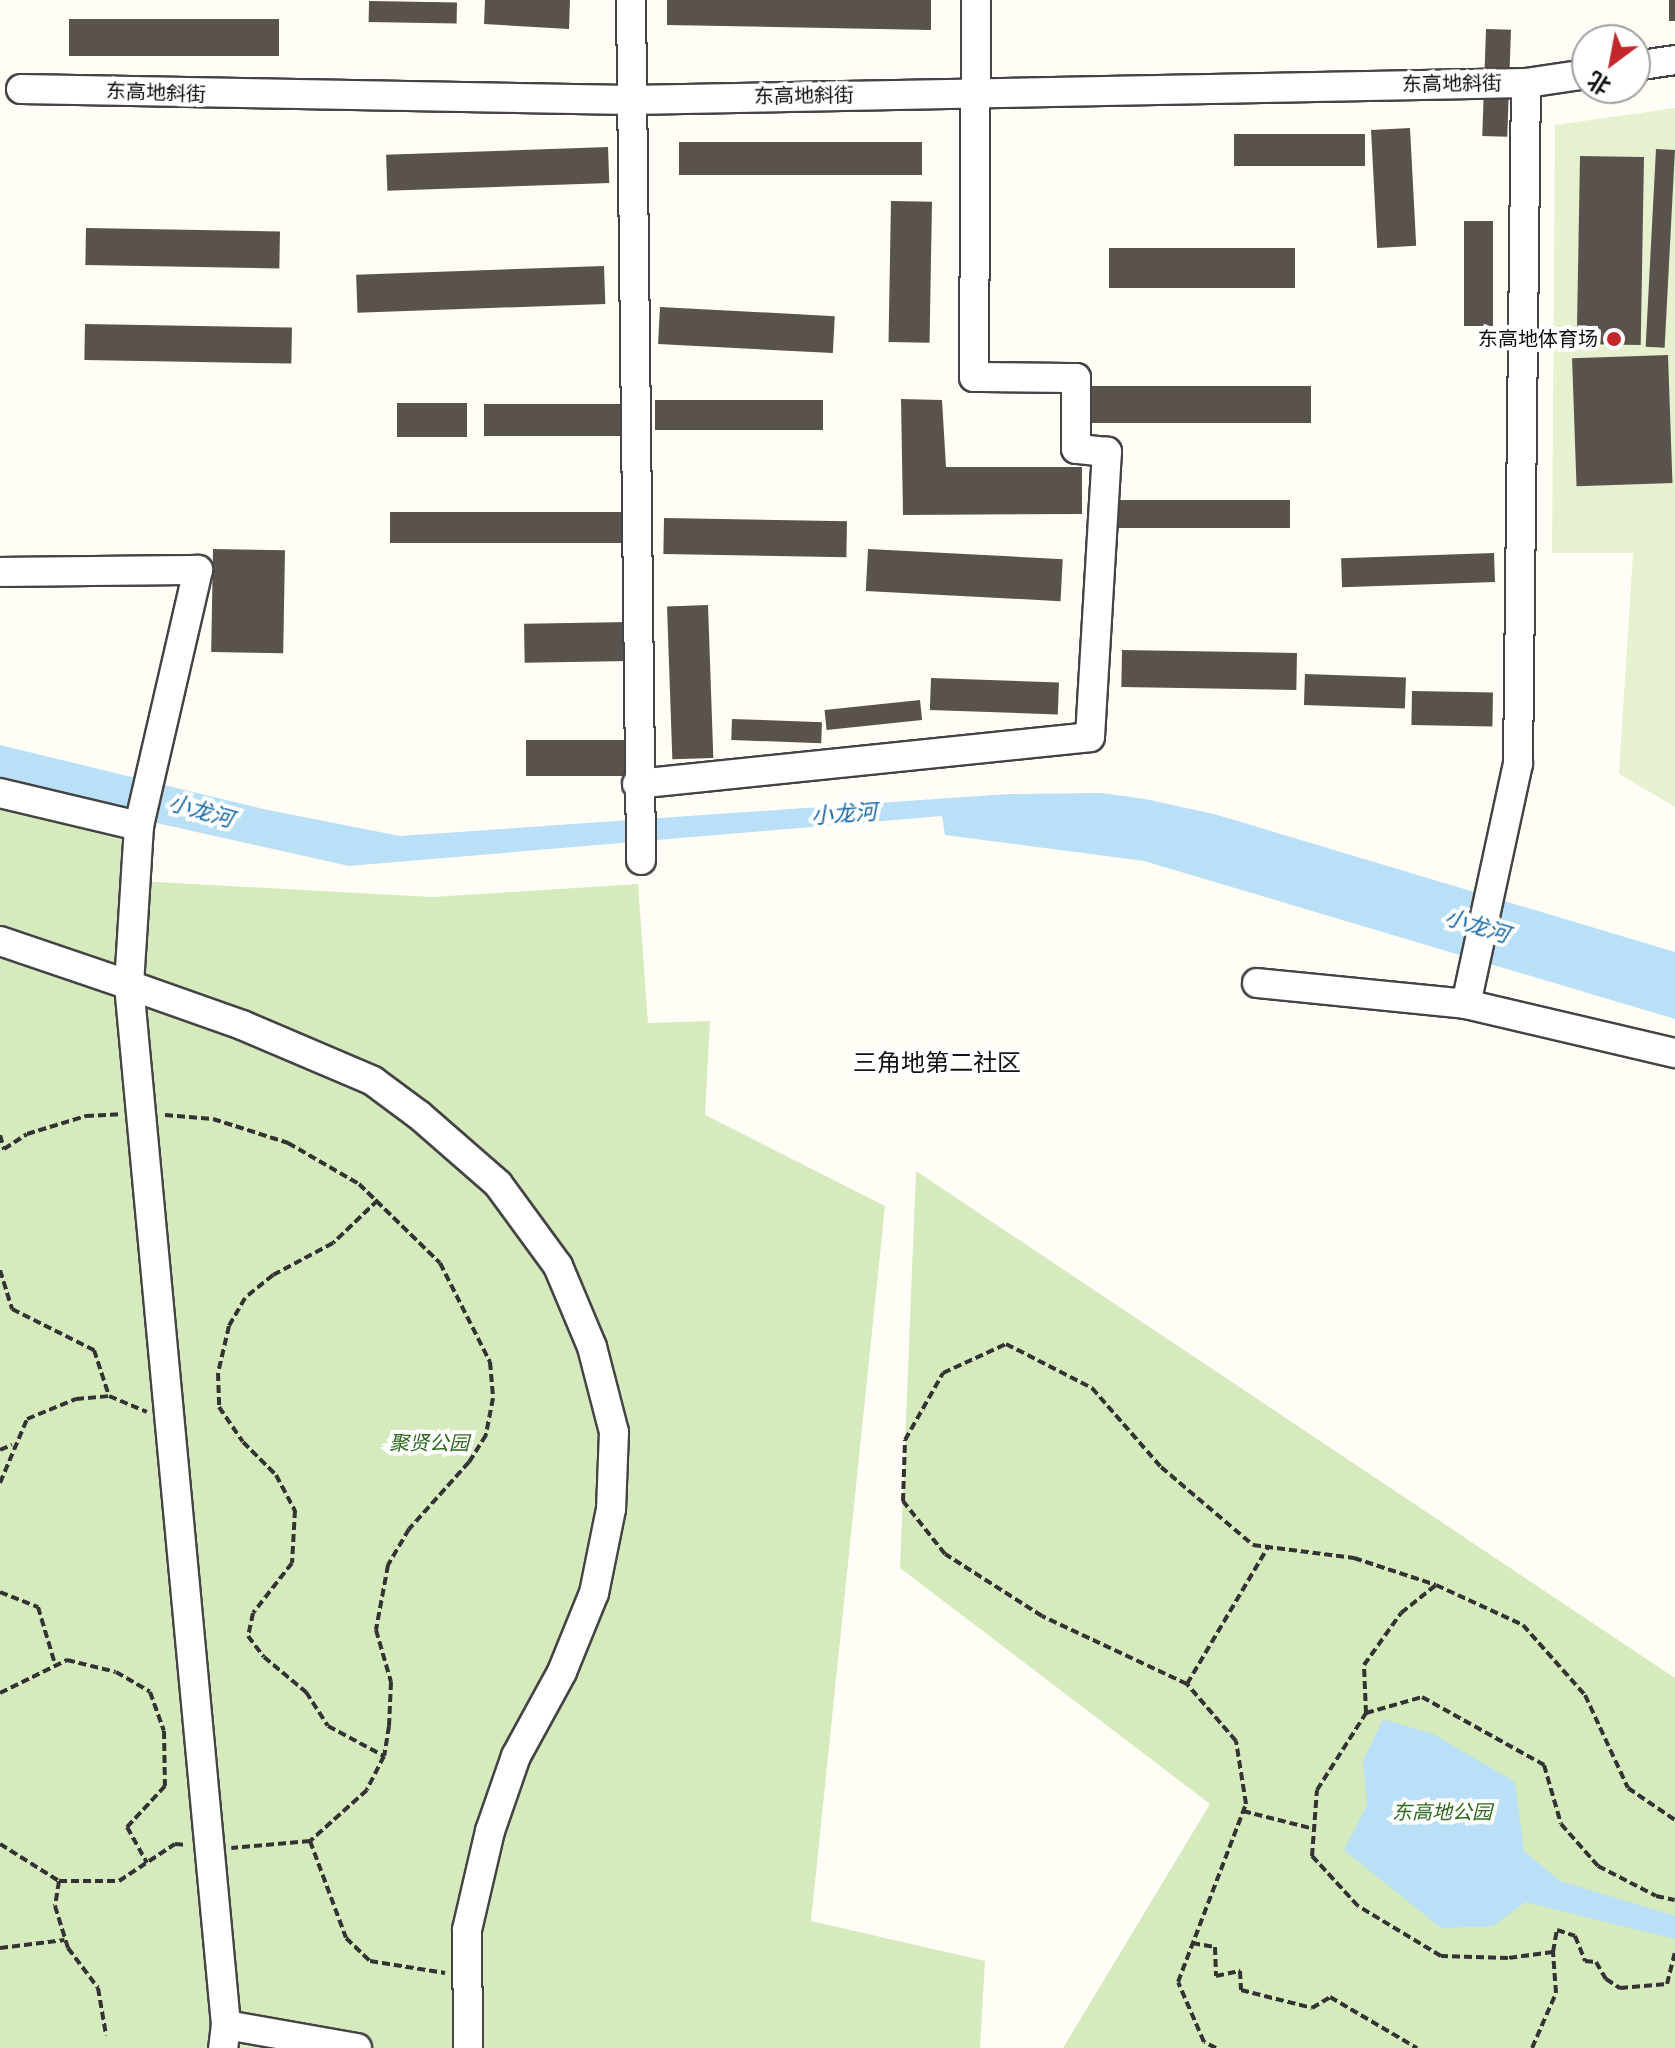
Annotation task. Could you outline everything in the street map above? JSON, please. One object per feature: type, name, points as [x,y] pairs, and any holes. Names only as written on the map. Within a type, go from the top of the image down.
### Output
[{"type":"street","points":[[631,0],[637,791],[641,860]]},
{"type":"street","points":[[637,791],[1090,737],[1107,452],[1076,449],[1076,378],[974,377],[976,0]]},
{"type":"street","points":[[1651,64],[1675,60]]},
{"type":"street","name":"东高地斜街","points":[[21,89],[631,100],[1526,83],[1571,76]]},
{"type":"street","points":[[1468,994],[1503,852],[1518,764],[1526,83]]},
{"type":"street","points":[[0,572],[198,570],[139,826],[129,985],[210,1847],[224,2036],[357,2048]]},
{"type":"street","points":[[0,793],[139,826]]},
{"type":"street","points":[[0,941],[242,1025],[373,1081],[419,1115],[507,1196],[558,1266],[592,1347],[614,1432],[611,1509],[594,1593],[562,1672],[516,1756],[490,1831],[467,1930],[468,2048]]},
{"type":"street","points":[[1257,983],[1468,994],[1675,1053]]},
{"type":"path","points":[[0,1135],[2,1151],[27,1134],[86,1116],[141,1113],[213,1119],[288,1143],[378,1200],[440,1263],[490,1362],[493,1398],[486,1435],[469,1462],[409,1529],[388,1565],[376,1630],[391,1682],[384,1756],[367,1790],[310,1841],[251,1849],[175,1844],[119,1881],[59,1881],[0,1844]]},
{"type":"path","points":[[378,1200],[333,1243],[273,1275],[245,1298],[229,1326],[218,1373],[219,1407],[243,1442],[276,1475],[295,1510],[292,1563],[253,1613],[248,1636],[264,1657],[306,1692],[328,1726],[384,1756]]},
{"type":"path","points":[[0,1270],[12,1309],[94,1350],[109,1396]]},
{"type":"path","points":[[1216,2048],[1204,2042],[1178,1982],[1243,1811],[1236,1741],[1187,1684],[1042,1616],[945,1554],[903,1501],[905,1440],[943,1373],[1006,1344],[1092,1388],[1161,1467],[1253,1545],[1354,1558],[1436,1585],[1523,1625],[1585,1695],[1628,1788],[1675,1820]]},
{"type":"path","points":[[0,1483],[27,1419],[76,1399],[109,1396],[171,1422]]},
{"type":"path","points":[[0,1450],[14,1445]]},
{"type":"path","points":[[1187,1684],[1268,1547]]},
{"type":"path","points":[[1436,1585],[1401,1613],[1364,1665],[1366,1713],[1317,1790],[1312,1856],[1358,1906],[1441,1956],[1508,1958],[1553,1952]]},
{"type":"path","points":[[0,1592],[38,1607],[55,1664]]},
{"type":"path","points":[[0,1693],[67,1660],[116,1672],[150,1692],[164,1731],[165,1786],[127,1827],[147,1863]]},
{"type":"path","points":[[1366,1713],[1422,1697],[1544,1765],[1561,1824],[1598,1866],[1656,1896],[1675,1900]]},
{"type":"path","points":[[1243,1811],[1314,1829]]},
{"type":"path","points":[[310,1841],[336,1918],[346,1938],[370,1961],[467,1976]]},
{"type":"path","points":[[59,1881],[55,1906],[65,1940],[98,1988],[106,2035]]},
{"type":"path","points":[[1532,2048],[1556,1993],[1553,1952],[1557,1930],[1575,1936],[1585,1961],[1596,1962],[1606,1979],[1620,1988],[1667,1984],[1675,1952]]},
{"type":"path","points":[[0,1948],[65,1940]]},
{"type":"path","points":[[1192,1943],[1215,1947],[1216,1976],[1240,1971],[1241,1990],[1312,2008],[1330,1997],[1417,2048]]},
{"type":"green space","name":"东高地体育场","points":[[1675,108],[1675,807],[1619,774],[1633,553],[1552,553],[1555,125]]},
{"type":"green space","name":"聚贤公园","points":[[0,810],[122,834],[120,880],[433,897],[638,884],[648,1023],[710,1021],[705,1115],[885,1206],[811,1921],[985,1961],[980,2048],[0,2048]]},
{"type":"green space","name":"东高地公园","points":[[916,1171],[1675,1678],[1675,2048],[1063,2048],[1210,1804],[900,1568]]},
{"type":"water","name":"小龙河","points":[[0,745],[263,809],[400,836],[1008,794],[1102,793],[1145,799],[1214,814],[1675,952],[1675,1019],[1144,861],[945,835],[942,816],[349,866],[0,788]]},
{"type":"water","points":[[1383,1719],[1433,1734],[1515,1782],[1524,1851],[1560,1881],[1675,1916],[1675,1939],[1525,1902],[1494,1926],[1441,1928],[1344,1850],[1367,1805],[1363,1761]]},
{"type":"building","points":[[485,0],[570,0],[569,29],[484,24]]},
{"type":"building","points":[[667,0],[931,0],[931,30],[667,25]]},
{"type":"building","points":[[1669,0],[1675,0],[1675,21],[1669,21]]},
{"type":"building","points":[[369,1],[457,3],[457,24],[369,22]]},
{"type":"building","points":[[69,19],[279,19],[279,56],[69,56]]},
{"type":"building","points":[[1486,29],[1511,30],[1507,137],[1482,136]]},
{"type":"building","points":[[1410,128],[1416,246],[1377,248],[1371,130]]},
{"type":"building","points":[[1234,134],[1365,134],[1365,166],[1234,166]]},
{"type":"building","points":[[679,142],[922,142],[922,175],[679,175]]},
{"type":"building","points":[[608,147],[609,183],[387,191],[386,155]]},
{"type":"building","points":[[1656,149],[1675,150],[1665,348],[1646,347]]},
{"type":"building","points":[[1580,156],[1644,157],[1641,345],[1577,344]]},
{"type":"building","points":[[891,201],[932,202],[930,343],[889,342]]},
{"type":"building","points":[[1464,221],[1493,221],[1493,326],[1464,326]]},
{"type":"building","points":[[86,228],[280,231],[279,268],[85,265]]},
{"type":"building","points":[[1109,248],[1295,248],[1295,288],[1109,288]]},
{"type":"building","points":[[604,266],[605,304],[357,313],[356,275]]},
{"type":"building","points":[[660,307],[835,316],[833,353],[658,344]]},
{"type":"building","points":[[85,324],[292,328],[291,364],[84,360]]},
{"type":"building","points":[[1668,355],[1672,483],[1577,486],[1572,358]]},
{"type":"building","points":[[1089,386],[1311,386],[1311,423],[1089,423]]},
{"type":"building","points":[[901,399],[942,400],[946,467],[1082,467],[1082,514],[903,515]]},
{"type":"building","points":[[655,400],[823,400],[823,430],[655,430]]},
{"type":"building","points":[[397,403],[467,403],[467,437],[397,437]]},
{"type":"building","points":[[484,404],[625,404],[625,436],[484,436]]},
{"type":"building","points":[[1116,500],[1290,500],[1290,528],[1116,528]]},
{"type":"building","points":[[390,512],[627,512],[627,543],[390,543]]},
{"type":"building","points":[[664,518],[847,521],[846,557],[663,554]]},
{"type":"building","points":[[213,549],[285,550],[283,653],[211,652]]},
{"type":"building","points":[[868,549],[1063,559],[1061,601],[866,591]]},
{"type":"building","points":[[1494,553],[1495,582],[1342,587],[1341,558]]},
{"type":"building","points":[[708,605],[713,758],[672,759],[667,606]]},
{"type":"building","points":[[630,622],[631,661],[525,663],[524,624]]},
{"type":"building","points":[[1122,650],[1297,653],[1296,690],[1121,687]]},
{"type":"building","points":[[1305,674],[1406,678],[1405,709],[1304,705]]},
{"type":"building","points":[[931,678],[1059,682],[1058,714],[930,710]]},
{"type":"building","points":[[1412,691],[1493,692],[1492,726],[1411,725]]},
{"type":"building","points":[[920,700],[922,720],[827,730],[825,710]]},
{"type":"building","points":[[732,719],[822,722],[821,743],[731,740]]},
{"type":"building","points":[[526,740],[632,740],[632,776],[526,776]]},
{"type":"place","name":"东高地体育场","points":[[1614,339]]},
{"type":"district","name":"三角地第二社区","points":[[937,1063]]}]
